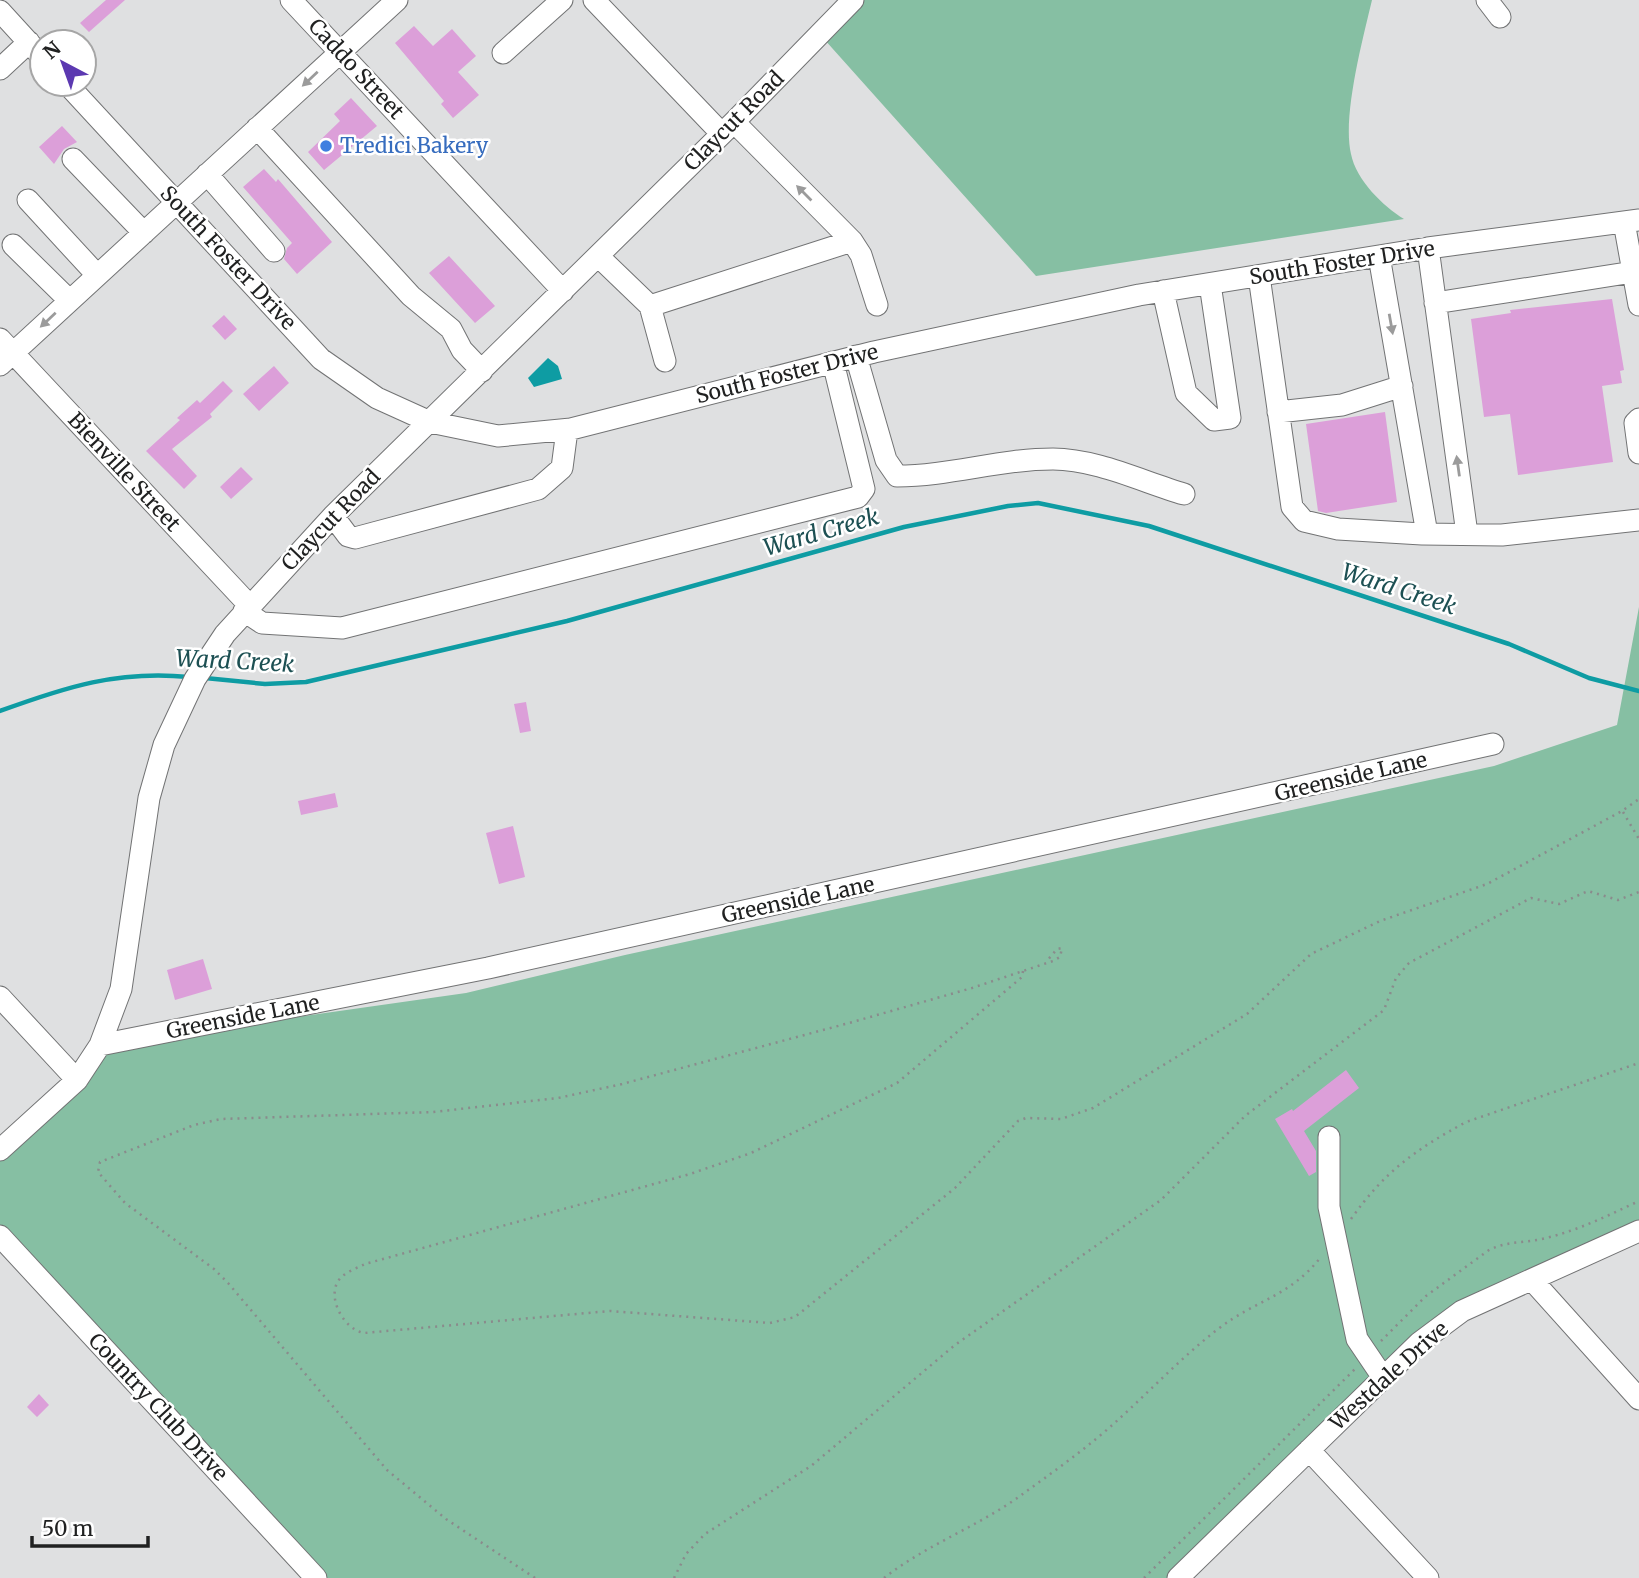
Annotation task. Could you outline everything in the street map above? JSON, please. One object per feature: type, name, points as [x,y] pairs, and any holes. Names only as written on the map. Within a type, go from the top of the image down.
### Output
[{"type":"street","name":"Caddo Street","points":[[292,0],[563,291]]},
{"type":"street","points":[[4,352],[69,300],[144,233],[397,0]]},
{"type":"street","points":[[503,53],[562,0]]},
{"type":"street","points":[[594,0],[852,241],[861,255],[877,305]]},
{"type":"street","name":"Claycut Road","points":[[0,1150],[76,1080],[100,1045],[121,989],[149,798],[164,745],[179,709],[216,647],[246,608],[332,516],[728,128],[852,0]]},
{"type":"street","points":[[1487,0],[1500,17]]},
{"type":"street","points":[[0,10],[28,41]]},
{"type":"street","points":[[0,69],[28,53]]},
{"type":"street","name":"South Foster Drive","points":[[80,98],[321,359],[377,398],[430,422],[498,436],[567,430],[856,356],[1163,291],[1428,248],[1631,221]]},
{"type":"street","points":[[257,128],[411,296],[451,329],[462,349],[482,371]]},
{"type":"street","points":[[73,159],[144,233]]},
{"type":"street","points":[[207,174],[274,251]]},
{"type":"street","points":[[28,201],[97,275]]},
{"type":"street","points":[[1631,221],[1633,272],[1639,305]]},
{"type":"street","points":[[650,306],[852,241]]},
{"type":"street","points":[[13,245],[69,300]]},
{"type":"street","points":[[1428,248],[1467,534]]},
{"type":"street","points":[[1379,256],[1427,534]]},
{"type":"street","points":[[598,257],[650,306],[666,361]]},
{"type":"street","points":[[1436,303],[1633,272]]},
{"type":"street","points":[[1259,276],[1292,507],[1304,521],[1338,529],[1502,535],[1639,520]]},
{"type":"street","points":[[1163,291],[1186,393],[1214,420],[1230,418],[1210,284]]},
{"type":"street","name":"Bienville Street","points":[[4,352],[246,608]]},
{"type":"street","points":[[856,356],[886,460],[897,476],[926,476],[989,464],[1055,459],[1087,464],[1184,494]]},
{"type":"street","points":[[246,608],[262,623],[342,628],[858,497],[864,489],[833,362]]},
{"type":"street","points":[[1278,412],[1342,405],[1402,386]]},
{"type":"street","points":[[1639,419],[1635,423],[1639,453]]},
{"type":"street","points":[[332,516],[348,536],[355,538],[538,489],[554,478],[562,468],[567,430]]},
{"type":"street","name":"Greenside Lane","points":[[100,1045],[515,963],[1493,744]]},
{"type":"street","points":[[0,997],[76,1080]]},
{"type":"street","points":[[1329,1137],[1328,1207],[1357,1339],[1381,1376]]},
{"type":"street","name":"Westdale Drive","points":[[1178,1578],[1381,1376],[1462,1311],[1639,1231]]},
{"type":"street","name":"Country Club Drive","points":[[0,1236],[316,1578]]},
{"type":"street","points":[[1532,1280],[1639,1399]]},
{"type":"street","points":[[1308,1450],[1428,1578]]},
{"type":"path","points":[[1023,971],[1022,977],[897,1083],[751,1153],[690,1174],[365,1264],[337,1282],[336,1300],[343,1318],[355,1332],[364,1333],[610,1311],[770,1323],[795,1317],[955,1188],[1018,1121],[1061,1119],[1093,1108],[1247,1014],[1311,954],[1380,921],[1487,884],[1622,811],[1639,799]]},
{"type":"path","points":[[1622,811],[1639,839]]},
{"type":"path","points":[[674,1578],[686,1554],[705,1534],[811,1466],[955,1345],[1161,1200],[1251,1111],[1384,1010],[1396,978],[1409,963],[1531,898],[1559,904],[1588,891],[1618,900],[1639,892]]},
{"type":"path","points":[[535,1578],[446,1518],[387,1470],[228,1283],[214,1269],[116,1194],[98,1172],[100,1162],[194,1125],[221,1119],[433,1112],[571,1096],[836,1026],[1023,971],[1060,957],[1062,948],[1057,949],[1046,962]]},
{"type":"path","points":[[884,1578],[949,1536],[989,1518],[1117,1421],[1216,1330],[1238,1315],[1295,1285],[1378,1182],[1445,1133],[1466,1122],[1639,1063]]},
{"type":"green space","points":[[863,0],[1372,0],[1351,99],[1351,154],[1364,183],[1404,219],[1036,276],[824,39]]},
{"type":"green space","points":[[1639,607],[1639,1232],[1462,1311],[1181,1578],[314,1578],[0,1236],[0,1146],[100,1045],[466,993],[625,955],[1494,766],[1617,725]]},
{"type":"water","points":[[548,358],[558,366],[562,379],[534,387],[528,378]]},
{"type":"building","points":[[106,0],[125,0],[94,28],[85,28],[80,23]]},
{"type":"building","points":[[414,26],[433,46],[452,29],[476,56],[458,72],[479,95],[453,118],[441,104],[444,101],[395,43]]},
{"type":"building","points":[[351,98],[377,126],[324,170],[308,152],[340,121],[334,114]]},
{"type":"building","points":[[62,126],[77,142],[64,149],[54,164],[39,147]]},
{"type":"building","points":[[264,169],[276,182],[278,179],[332,242],[297,274],[284,259],[287,248],[292,243],[243,187]]},
{"type":"building","points":[[449,256],[495,306],[475,323],[429,273]]},
{"type":"building","points":[[1612,299],[1624,370],[1620,371],[1622,383],[1602,386],[1613,462],[1518,475],[1510,414],[1484,417],[1471,319],[1511,313],[1510,310]]},
{"type":"building","points":[[224,315],[237,329],[225,340],[212,326]]},
{"type":"building","points":[[274,366],[289,383],[259,411],[243,394]]},
{"type":"building","points":[[223,381],[233,391],[210,414],[212,417],[172,449],[197,476],[184,489],[146,451],[180,420],[177,418],[197,400],[200,403]]},
{"type":"building","points":[[1385,412],[1397,502],[1326,513],[1318,511],[1306,424]]},
{"type":"building","points":[[241,467],[253,479],[231,499],[220,487]]},
{"type":"building","points":[[526,702],[531,731],[520,733],[514,704]]},
{"type":"building","points":[[335,793],[338,807],[301,815],[298,801]]},
{"type":"building","points":[[513,826],[525,877],[499,884],[486,833]]},
{"type":"building","points":[[203,959],[212,989],[175,1000],[167,970]]},
{"type":"building","points":[[1346,1070],[1359,1088],[1304,1131],[1316,1151],[1316,1172],[1309,1176],[1275,1119],[1292,1109],[1293,1111]]},
{"type":"building","points":[[39,1394],[49,1405],[37,1417],[27,1407]]},
{"type":"waterway","name":"Ward Creek","points":[[205,678],[265,684],[306,682],[567,621],[904,527],[1008,506],[1038,503],[1149,526],[1509,644],[1589,678],[1639,691]]},
{"type":"waterway","name":"Ward Creek","points":[[0,711],[70,688],[115,678],[163,675],[189,677]]},
{"type":"place","name":"Tredici Bakery","points":[[326,146]]}]
